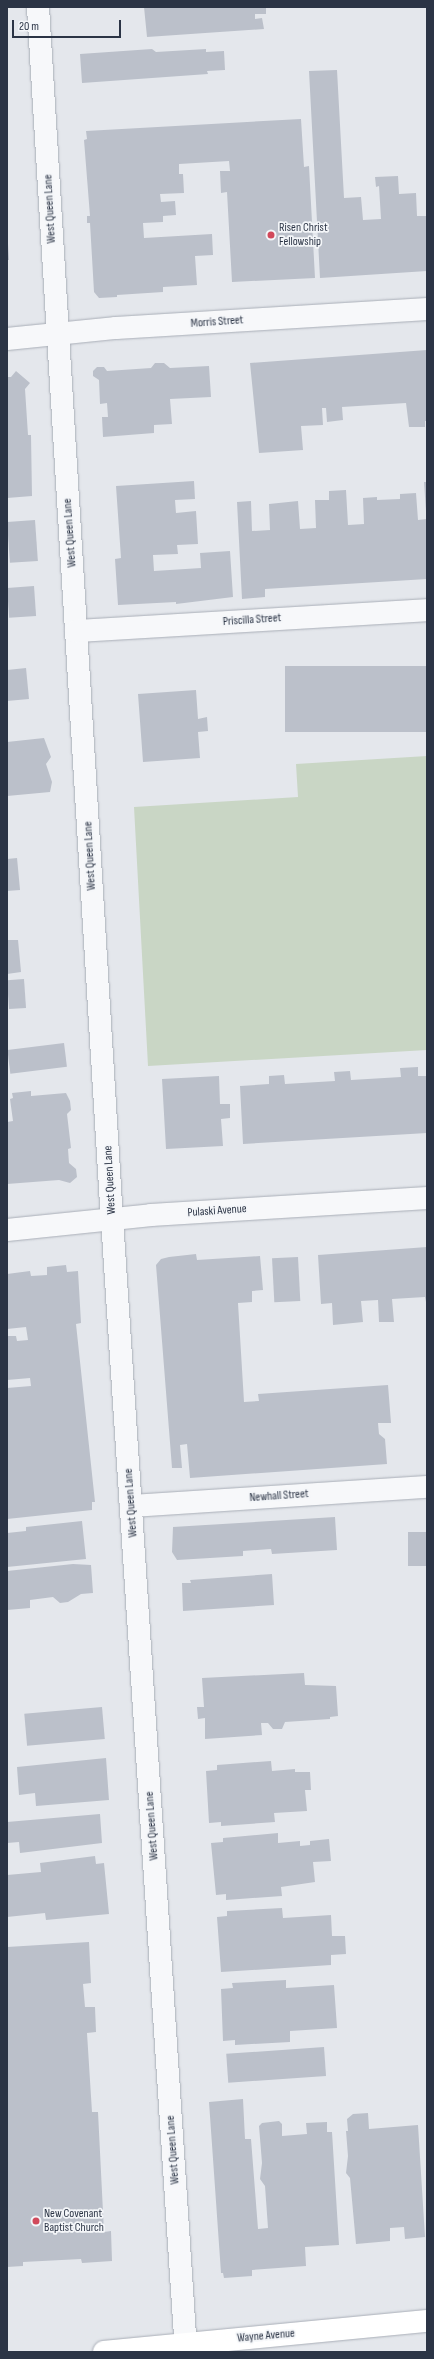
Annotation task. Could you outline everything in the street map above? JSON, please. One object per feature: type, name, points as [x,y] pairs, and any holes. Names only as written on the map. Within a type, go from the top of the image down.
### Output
[{"type":"main road","name":"Wayne Avenue","points":[[104,2352],[186,2347],[427,2321]]},
{"type":"street","name":"West Queen Lane","points":[[38,7],[112,1219],[186,2347]]},
{"type":"street","name":"Morris Street","points":[[7,339],[58,334],[427,309]]},
{"type":"street","name":"Priscilla Street","points":[[76,631],[427,610]]},
{"type":"street","name":"Pulaski Avenue","points":[[7,1230],[112,1219],[427,1198]]},
{"type":"street","name":"Newhall Street","points":[[131,1506],[427,1487]]},
{"type":"green space","points":[[427,756],[427,1050],[148,1066],[134,807],[298,797],[296,764]]},
{"type":"building","points":[[144,7],[266,7],[266,14],[255,14],[255,19],[262,18],[264,29],[147,37]]},
{"type":"building","points":[[152,49],[156,52],[206,49],[206,52],[224,51],[225,70],[207,71],[208,74],[82,83],[80,54]]},
{"type":"building","points":[[337,70],[344,198],[361,197],[363,220],[381,219],[379,186],[376,187],[375,177],[398,176],[399,194],[416,193],[417,216],[427,216],[427,271],[320,278],[309,71]]},
{"type":"building","points":[[301,119],[304,167],[309,166],[315,278],[232,282],[227,192],[221,193],[220,171],[230,171],[229,161],[179,164],[179,174],[183,174],[184,193],[160,194],[161,202],[175,201],[176,215],[163,216],[163,222],[143,223],[144,238],[212,234],[213,255],[195,256],[197,285],[163,287],[163,292],[117,295],[117,297],[99,298],[94,292],[90,223],[87,223],[87,216],[90,216],[84,140],[87,139],[86,131]]},
{"type":"building","points":[[8,244],[9,260],[7,260]]},
{"type":"building","points":[[427,350],[427,421],[425,421],[425,427],[409,427],[406,403],[342,407],[343,420],[327,422],[326,408],[322,408],[323,425],[301,426],[303,450],[259,453],[250,363]]},
{"type":"building","points":[[155,363],[164,363],[170,368],[209,366],[211,397],[170,399],[172,424],[154,425],[154,433],[103,437],[102,417],[108,417],[107,403],[100,404],[99,380],[93,376],[93,371],[97,367],[104,367],[107,371],[151,368]]},
{"type":"building","points":[[16,371],[30,383],[25,389],[28,435],[31,435],[32,496],[7,498],[7,377],[11,377]]},
{"type":"building","points":[[194,481],[195,499],[175,500],[176,513],[196,511],[198,544],[177,545],[178,554],[153,555],[154,571],[201,568],[200,553],[230,551],[233,597],[176,604],[176,602],[118,605],[115,559],[121,558],[116,486]]},
{"type":"building","points":[[424,482],[427,482],[427,511],[426,511]]},
{"type":"building","points":[[346,490],[348,525],[364,524],[363,498],[377,497],[377,500],[400,499],[400,494],[416,493],[418,520],[427,519],[427,579],[265,589],[265,597],[242,599],[237,502],[251,501],[252,531],[270,530],[269,504],[298,501],[300,529],[316,528],[315,500],[329,500],[329,491]]},
{"type":"building","points":[[35,520],[38,561],[10,563],[7,522]]},
{"type":"building","points":[[34,586],[36,616],[9,618],[7,588]]},
{"type":"building","points":[[285,666],[427,666],[427,732],[285,732]]},
{"type":"building","points":[[26,668],[29,699],[7,701],[7,670]]},
{"type":"building","points":[[196,690],[198,719],[207,717],[208,731],[198,732],[200,758],[143,762],[138,694]]},
{"type":"building","points":[[44,738],[51,757],[46,764],[52,782],[50,792],[7,796],[7,742]]},
{"type":"building","points":[[17,858],[20,890],[7,891],[7,859]]},
{"type":"building","points":[[7,940],[18,940],[21,972],[7,974]]},
{"type":"building","points":[[24,979],[26,1008],[9,1009],[7,980]]},
{"type":"building","points":[[64,1043],[67,1067],[10,1074],[7,1050]]},
{"type":"building","points":[[418,1067],[418,1076],[427,1076],[427,1133],[243,1144],[240,1086],[269,1084],[269,1076],[284,1075],[285,1084],[335,1081],[334,1072],[350,1071],[351,1080],[401,1077],[400,1068]]},
{"type":"building","points":[[219,1076],[220,1104],[230,1104],[230,1118],[221,1119],[223,1146],[166,1149],[162,1079]]},
{"type":"building","points":[[31,1091],[31,1096],[66,1093],[70,1101],[71,1110],[67,1114],[71,1148],[68,1149],[69,1163],[76,1169],[77,1177],[70,1183],[59,1180],[7,1184],[7,1122],[13,1121],[10,1099],[13,1098],[12,1093]]},
{"type":"building","points":[[427,1247],[427,1307],[425,1297],[392,1299],[394,1322],[379,1322],[378,1300],[361,1301],[363,1322],[333,1325],[332,1303],[321,1304],[318,1255]]},
{"type":"building","points":[[196,1254],[197,1260],[260,1256],[263,1290],[252,1291],[252,1302],[238,1303],[244,1402],[259,1401],[258,1394],[388,1385],[391,1423],[378,1423],[379,1434],[385,1439],[387,1464],[190,1478],[187,1444],[180,1445],[182,1468],[172,1468],[156,1265],[161,1259]]},
{"type":"building","points":[[298,1257],[300,1301],[274,1302],[272,1258]]},
{"type":"building","points":[[66,1265],[67,1272],[78,1271],[81,1323],[76,1324],[95,1502],[92,1502],[92,1510],[7,1519],[7,1388],[31,1386],[30,1378],[7,1380],[7,1336],[16,1336],[17,1341],[28,1340],[26,1327],[7,1329],[7,1274],[30,1271],[31,1276],[47,1275],[47,1267]]},
{"type":"building","points":[[335,1517],[337,1550],[272,1554],[271,1549],[243,1551],[243,1556],[177,1560],[172,1552],[173,1527]]},
{"type":"building","points":[[82,1521],[86,1559],[7,1567],[7,1533],[26,1531],[26,1527]]},
{"type":"building","points":[[408,1532],[427,1532],[427,1566],[408,1566]]},
{"type":"building","points":[[73,1564],[91,1565],[93,1593],[81,1594],[68,1602],[60,1603],[53,1597],[30,1600],[30,1608],[7,1610],[7,1571]]},
{"type":"building","points":[[272,1574],[274,1605],[183,1611],[182,1583],[191,1583],[190,1580]]},
{"type":"building","points":[[304,1673],[305,1685],[336,1686],[338,1716],[330,1717],[330,1719],[285,1722],[282,1729],[273,1729],[268,1723],[261,1723],[262,1735],[205,1739],[205,1718],[198,1719],[197,1707],[204,1707],[202,1678]]},
{"type":"building","points":[[102,1707],[105,1739],[27,1746],[24,1714]]},
{"type":"building","points":[[106,1758],[109,1800],[36,1806],[35,1793],[19,1795],[17,1767]]},
{"type":"building","points":[[271,1761],[272,1771],[295,1769],[295,1772],[310,1772],[311,1790],[305,1790],[307,1811],[274,1813],[275,1822],[221,1826],[221,1822],[209,1823],[206,1771],[217,1770],[217,1765]]},
{"type":"building","points":[[100,1814],[102,1843],[20,1853],[19,1842],[7,1843],[7,1822]]},
{"type":"building","points":[[278,1833],[278,1843],[300,1841],[300,1846],[310,1845],[310,1841],[329,1839],[331,1861],[313,1862],[315,1882],[281,1887],[282,1896],[226,1900],[226,1894],[216,1895],[211,1843],[223,1842],[223,1838]]},
{"type":"building","points":[[95,1856],[96,1864],[104,1863],[109,1914],[46,1920],[45,1913],[7,1917],[7,1875],[41,1872],[40,1863]]},
{"type":"building","points":[[282,1908],[283,1918],[331,1915],[332,1936],[345,1936],[346,1954],[331,1955],[331,1965],[221,1972],[217,1917],[227,1916],[227,1911]]},
{"type":"building","points":[[89,1942],[91,1983],[83,1984],[85,2007],[95,2007],[96,2032],[87,2033],[92,2112],[98,2112],[104,2232],[111,2231],[112,2261],[82,2263],[81,2259],[23,2262],[23,2266],[7,2267],[7,1947]]},
{"type":"building","points":[[286,1980],[286,1988],[334,1985],[337,2028],[290,2031],[290,2042],[235,2045],[235,2040],[223,2041],[221,1989],[233,1988],[232,1983]]},
{"type":"building","points":[[324,2047],[326,2076],[228,2083],[226,2054]]},
{"type":"building","points":[[243,2099],[245,2139],[251,2139],[258,2229],[268,2228],[265,2186],[260,2179],[262,2163],[259,2126],[262,2123],[279,2121],[282,2124],[282,2136],[307,2134],[306,2123],[327,2122],[327,2132],[332,2132],[339,2245],[305,2247],[306,2266],[252,2270],[252,2276],[224,2278],[223,2273],[221,2273],[209,2102]]},
{"type":"building","points":[[368,2113],[369,2129],[418,2125],[425,2237],[405,2239],[404,2227],[390,2228],[390,2241],[356,2244],[350,2178],[346,2173],[348,2156],[346,2131],[348,2131],[347,2119],[353,2114]]},
{"type":"place","name":"Risen Christ Fellowship","points":[[271,235]]},
{"type":"place","name":"New Covenant Baptist Church","points":[[36,2221]]}]
